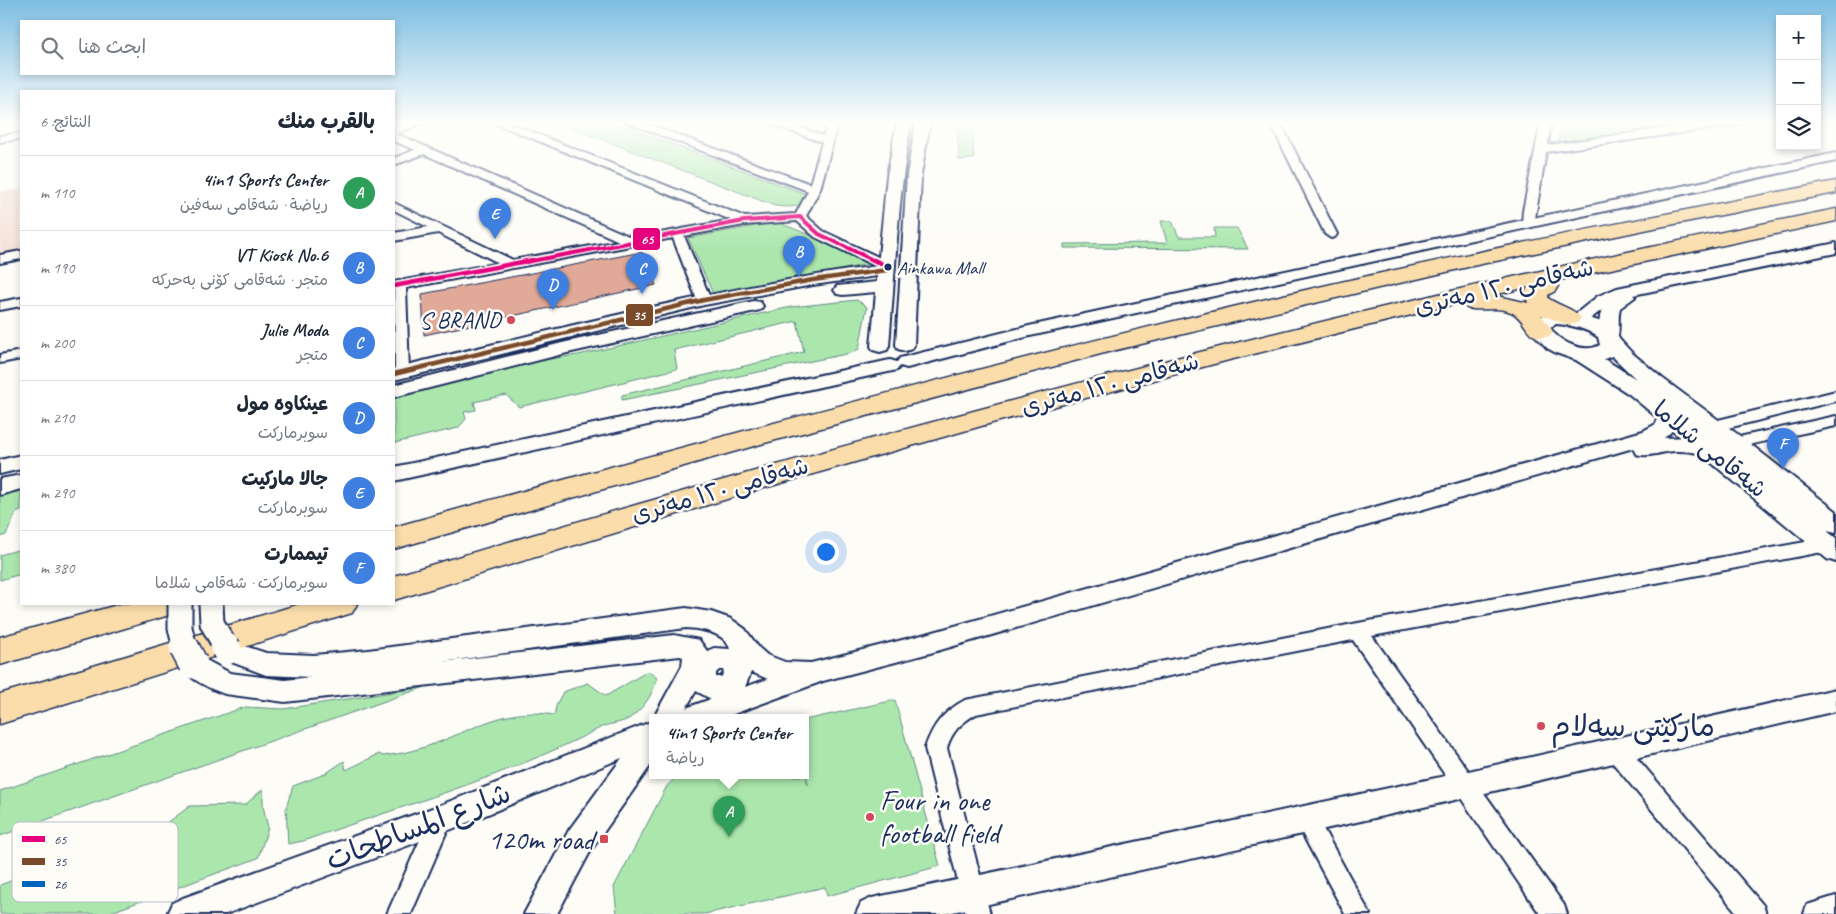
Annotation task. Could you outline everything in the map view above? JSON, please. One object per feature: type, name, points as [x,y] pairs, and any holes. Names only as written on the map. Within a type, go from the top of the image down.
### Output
[{"type":"highway","name":"شەقامی ١٢٠ مەتری","points":[[395,538],[695,453],[1131,339],[1486,257],[1836,187]]},
{"type":"highway","name":"شەقامی ١٢٠ مەتری","points":[[395,588],[606,523],[819,462],[1137,376],[1372,317],[1605,263],[1836,214]]},
{"type":"highway","points":[[1573,319],[1543,306],[1535,297],[1536,292],[1545,287],[1577,279],[1605,263]]},
{"type":"highway","points":[[1372,317],[1432,312],[1481,302],[1496,302],[1512,305],[1526,311],[1541,331]]},
{"type":"highway","points":[[0,652],[162,605]]},
{"type":"highway","points":[[0,709],[339,605]]},
{"type":"main road","points":[[1541,331],[1541,325],[1552,318],[1573,319]]},
{"type":"main road","name":"شەقامی شلاما","points":[[1573,319],[1596,327],[1631,364],[1656,385],[1710,437],[1833,540]]},
{"type":"main road","name":"شەقامی شلاما","points":[[1541,331],[1550,342],[1580,353],[1624,380],[1668,414],[1710,437],[1734,443],[1833,540]]},
{"type":"main road","name":"شەقامی شلاما","points":[[1580,353],[1599,354],[1606,351],[1610,340]]},
{"type":"street","points":[[457,165],[632,242]]},
{"type":"street","points":[[605,165],[744,220]]},
{"type":"street","points":[[748,165],[814,189]]},
{"type":"street","points":[[800,217],[814,189],[821,165]]},
{"type":"street","points":[[894,354],[887,274],[896,165]]},
{"type":"street","points":[[894,354],[916,165]]},
{"type":"street","points":[[1296,165],[1331,234]]},
{"type":"street","points":[[1528,224],[1529,199],[1539,165]]},
{"type":"street","points":[[395,462],[894,354],[1029,331],[1801,165]]},
{"type":"street","points":[[395,207],[510,264]]},
{"type":"street","points":[[837,284],[704,300],[398,373],[396,286],[744,220],[800,217],[819,234],[887,274]]},
{"type":"street","points":[[395,237],[439,229]]},
{"type":"street","points":[[677,233],[704,300]]},
{"type":"street","points":[[1573,319],[1613,296],[1638,289],[1836,248]]},
{"type":"street","points":[[0,259],[20,255]]},
{"type":"street","points":[[395,391],[837,284],[887,274]]},
{"type":"street","points":[[1610,340],[1608,315],[1610,309],[1618,301],[1660,289],[1672,283]]},
{"type":"street","points":[[0,306],[20,302]]},
{"type":"street","points":[[395,474],[894,354]]},
{"type":"street","points":[[0,359],[20,355]]},
{"type":"street","points":[[1564,462],[1615,455],[1672,443],[1696,445],[1710,437],[1836,396]]},
{"type":"street","points":[[695,714],[732,671],[751,658],[765,667],[783,672],[802,674],[821,671],[930,643],[1564,462],[1659,433],[1668,422],[1668,414]]},
{"type":"street","points":[[1734,443],[1836,421]]},
{"type":"street","points":[[0,467],[20,462]]},
{"type":"street","points":[[0,488],[20,482]]},
{"type":"street","points":[[975,903],[936,748],[941,730],[953,716],[972,706],[1833,540]]},
{"type":"street","points":[[180,605],[179,624],[182,645],[193,664],[225,683],[285,691],[674,645],[688,646],[693,649],[700,664]]},
{"type":"street","points":[[211,605],[210,615],[215,634],[227,650],[266,664],[314,666],[368,661],[686,618],[704,619],[720,625],[734,634],[732,671]]},
{"type":"street","points":[[1358,631],[1555,914]]},
{"type":"street","points":[[668,714],[695,668],[700,664],[721,658],[728,659],[740,690],[768,691]]},
{"type":"street","points":[[703,714],[821,671]]},
{"type":"street","points":[[872,914],[975,903],[1306,820],[1836,700]]},
{"type":"street","name":"شارع المساطحات","points":[[182,914],[441,819],[649,736]]},
{"type":"street","points":[[540,914],[580,840],[649,745]]},
{"type":"street","points":[[1616,750],[1754,914]]},
{"type":"street","points":[[399,914],[441,819]]},
{"type":"street","points":[[1306,820],[1358,914]]},
{"type":"street","points":[[1816,914],[1836,908]]},
{"type":"shaded area","points":[[20,189],[20,251],[0,255],[0,192]]},
{"type":"green space","points":[[668,165],[727,165],[806,194],[806,200],[795,206],[775,206]]},
{"type":"green space","points":[[1161,221],[1172,221],[1179,237],[1215,237],[1214,228],[1237,228],[1248,249],[1064,248],[1064,244],[1167,243]]},
{"type":"green space","points":[[777,222],[878,262],[714,296],[688,238]]},
{"type":"green space","points":[[857,300],[867,307],[859,349],[851,353],[622,400],[622,395],[804,352],[797,321],[674,350],[677,369],[519,407],[506,395],[474,402],[476,410],[464,412],[466,419],[458,428],[395,443],[395,396],[536,361],[578,355],[791,307]]},
{"type":"green space","points":[[20,488],[20,511],[16,513],[6,535],[0,537],[0,493]]},
{"type":"green space","points":[[20,549],[20,574],[0,580],[0,555]]},
{"type":"green space","points":[[648,671],[657,678],[651,695],[635,714],[626,720],[602,727],[527,762],[490,776],[303,841],[288,844],[286,808],[293,786],[325,774],[344,761],[346,770],[379,754],[383,756],[414,750],[500,718],[517,714],[535,713],[554,715],[557,703],[563,692],[588,683],[606,696]]},
{"type":"green space","points":[[425,687],[40,822],[12,822],[12,832],[0,836],[0,791],[245,707],[283,709]]},
{"type":"green space","points":[[895,700],[940,866],[827,896],[825,887],[705,914],[617,914],[614,887],[667,786],[674,779],[807,779],[808,785],[809,719]]},
{"type":"green space","points":[[263,789],[263,806],[268,828],[258,858],[178,887],[178,822],[168,822],[190,806],[245,805]]},
{"type":"green space","points":[[12,880],[12,902],[139,902],[106,914],[0,914],[0,885]]},
{"type":"building","points":[[642,252],[656,285],[424,335],[422,294]]},
{"type":"transit line","name":"65","points":[[395,286],[744,221],[800,217],[819,234],[888,267]]},
{"type":"transit line","name":"35","points":[[395,374],[704,300],[813,280],[887,270]]},
{"type":"place","name":"جالا ماركيت","points":[[495,239]]},
{"type":"place","name":"Ainkawa Mall","points":[[888,267]]},
{"type":"place","name":"VT Kiosk No.6","points":[[799,277]]},
{"type":"place","name":"Julie Moda","points":[[642,294]]},
{"type":"place","name":"عينكاوه مول","points":[[553,310]]},
{"type":"place","name":"S BRAND","points":[[511,320]]},
{"type":"place","name":"تیممارت","points":[[1783,469]]},
{"type":"place","name":"مارکێتی سەلام","points":[[1541,726]]},
{"type":"place","name":"Four in one football field","points":[[870,817]]},
{"type":"place","name":"4in1 Sports Center","points":[[729,837]]},
{"type":"place","name":"120m road","points":[[604,839]]}]
